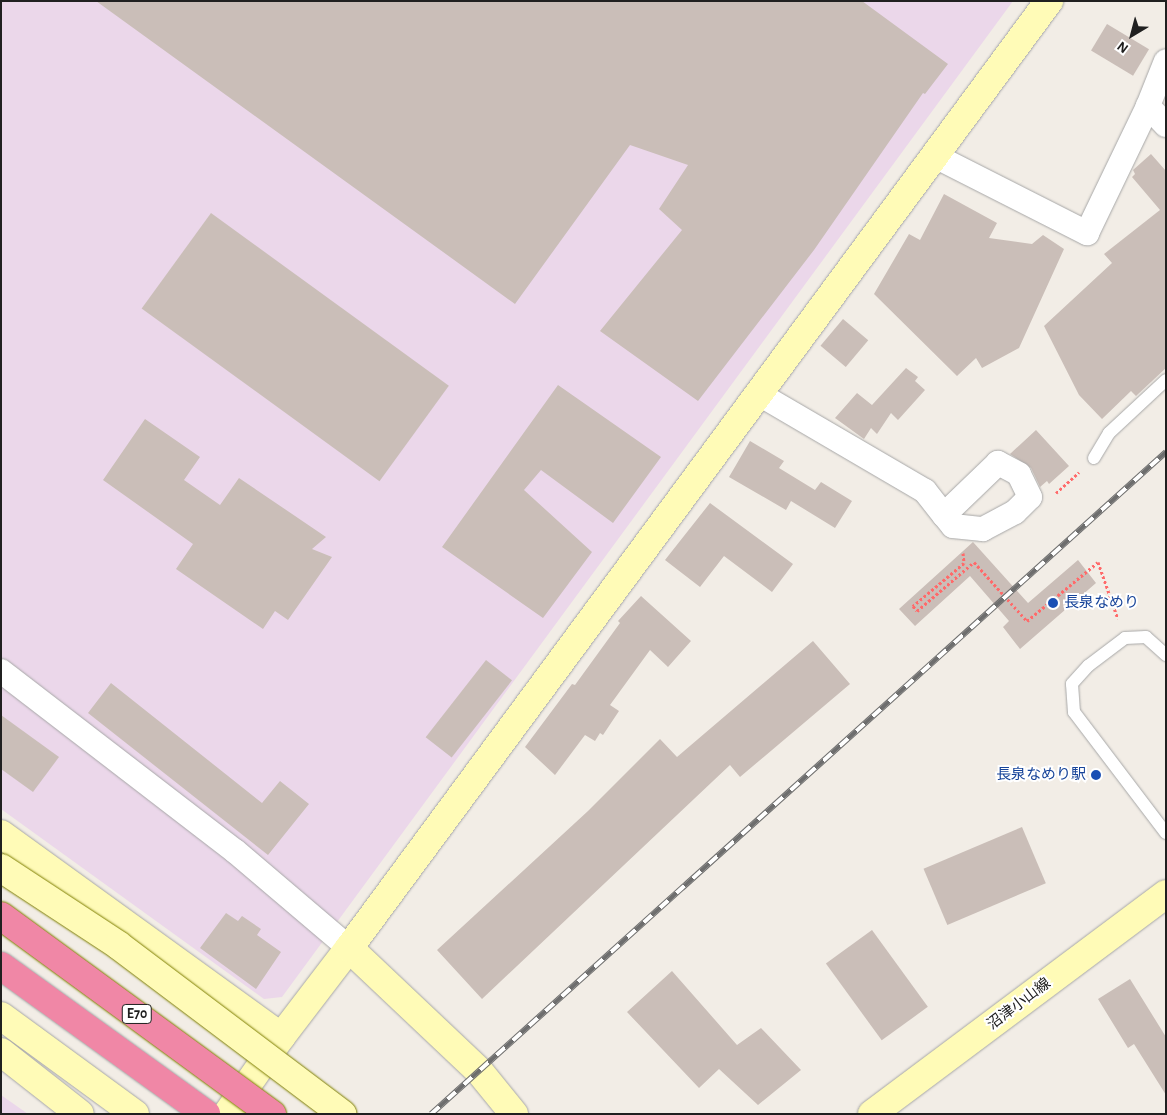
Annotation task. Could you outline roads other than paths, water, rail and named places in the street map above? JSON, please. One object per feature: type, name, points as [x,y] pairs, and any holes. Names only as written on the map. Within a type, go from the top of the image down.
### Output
[{"type":"highway","name":"E70","points":[[1,916],[86,975],[272,1114]]},
{"type":"highway","name":"E70","points":[[1,966],[206,1114]]},
{"type":"highway","points":[[86,975],[290,1114]]},
{"type":"street","points":[[228,1114],[281,1037],[349,948],[1048,1]]},
{"type":"street","points":[[933,155],[1088,233],[1148,106],[1166,61]]},
{"type":"street","points":[[1148,106],[1166,125]]},
{"type":"street","points":[[759,394],[925,491],[944,515]]},
{"type":"street","points":[[1,671],[235,851],[349,948],[479,1071],[514,1114]]},
{"type":"street","points":[[1,834],[281,1037]]},
{"type":"street","points":[[1,868],[118,945],[342,1114]]},
{"type":"street","name":"沼津小山線","points":[[872,1114],[1166,894]]},
{"type":"street","points":[[1,1016],[135,1114]]},
{"type":"street","points":[[1,1052],[80,1114]]},
{"type":"lane","points":[[1094,458],[1109,433],[1166,380]]},
{"type":"lane","points":[[1166,655],[1146,637],[1125,638],[1088,666],[1072,684],[1074,712],[1166,833]]},
{"type":"railway","points":[[431,1114],[1166,452]]},
{"type":"place","name":"長泉なめり","points":[[1053,603]]},
{"type":"place","name":"長泉なめり駅","points":[[1096,775]]}]
